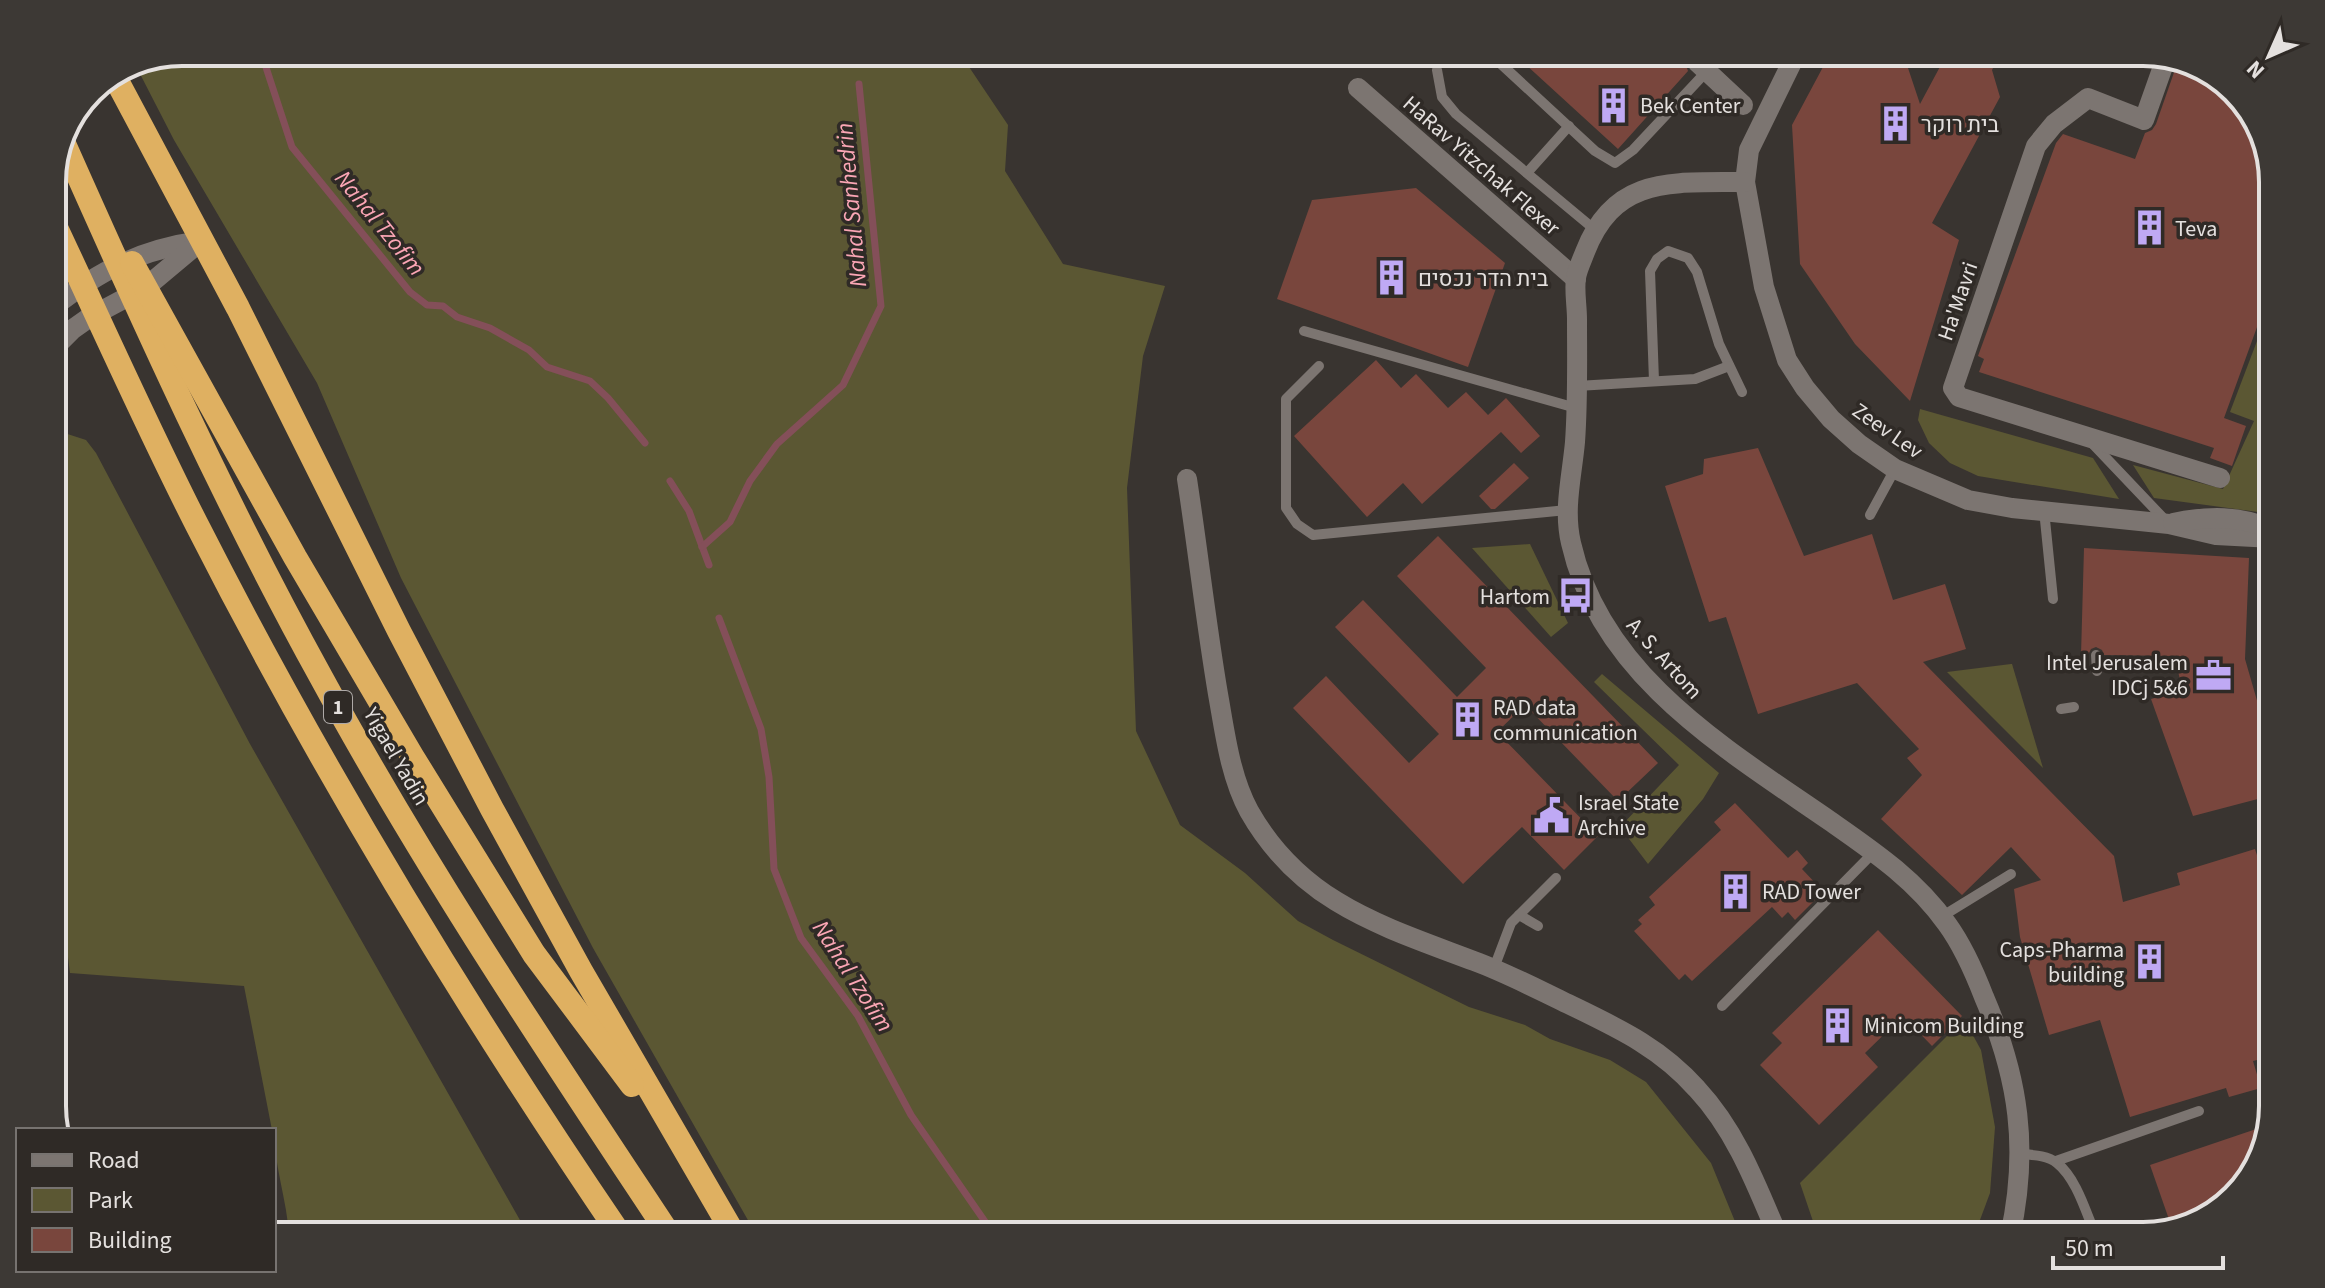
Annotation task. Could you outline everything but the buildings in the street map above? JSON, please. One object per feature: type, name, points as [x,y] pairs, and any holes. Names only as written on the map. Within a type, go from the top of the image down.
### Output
[{"type":"highway","points":[[119,84],[512,847],[727,1222]]},
{"type":"highway","points":[[70,152],[288,544],[534,954],[701,1177]]},
{"type":"highway","name":"Yigael Yadin","points":[[70,153],[148,334],[232,509],[322,679],[430,865],[661,1222]]},
{"type":"highway","name":"1","points":[[66,251],[155,439],[252,629],[404,897],[535,1110],[611,1222]]},
{"type":"highway","points":[[535,1110],[597,1222]]},
{"type":"street","points":[[1710,66],[1743,105]]},
{"type":"street","points":[[1745,182],[1749,150],[1790,66]]},
{"type":"street","name":"Ha'Mavri","points":[[2162,68],[2144,120],[2088,98],[2054,124],[2036,146],[1953,384],[1954,392],[1959,397],[2220,478]]},
{"type":"street","name":"HaRav Yitzchak Flexer","points":[[1358,88],[1576,279]]},
{"type":"street","name":"A. S. Artom","points":[[1745,182],[1658,185],[1612,207],[1594,229],[1576,279],[1577,386],[1567,510],[1571,543],[1583,581],[1601,621],[1624,654],[1657,690],[1727,750],[1874,852],[1921,893],[1941,917],[1969,961],[2001,1036],[2015,1086],[2020,1193],[2013,1222]]},
{"type":"street","name":"Zeev Lev","points":[[1745,182],[1764,287],[1787,360],[1831,419],[1859,444],[1895,469],[1968,500],[2169,524],[2216,535],[2259,537]]},
{"type":"street","points":[[66,298],[129,259],[167,246],[201,241]]},
{"type":"street","points":[[66,338],[90,317],[146,287],[201,241]]},
{"type":"street","points":[[1187,479],[1212,661],[1233,772],[1248,808],[1270,844],[1320,892],[1352,912],[1494,968],[1640,1039],[1697,1088],[1724,1122],[1743,1156],[1772,1222]]},
{"type":"street","name":"Zeev Lev","points":[[2169,524],[2200,517],[2224,517],[2259,525]]},
{"type":"lane","points":[[1503,66],[1595,151],[1615,163],[1633,150],[1702,66]]},
{"type":"lane","points":[[1437,70],[1442,97],[1456,114],[1594,229]]},
{"type":"lane","points":[[1527,173],[1569,126]]},
{"type":"lane","points":[[1654,381],[1650,271],[1657,259],[1668,251],[1688,258],[1697,272],[1719,344],[1742,392]]},
{"type":"lane","points":[[1304,331],[1576,408]]},
{"type":"lane","points":[[1319,366],[1286,399],[1286,508],[1297,524],[1313,535],[1567,510]]},
{"type":"lane","points":[[1577,386],[1695,379],[1729,366]]},
{"type":"lane","points":[[2085,436],[2169,524]]},
{"type":"lane","points":[[1870,515],[1895,469]]},
{"type":"lane","points":[[2044,510],[2053,599]]},
{"type":"lane","points":[[2096,655],[2097,671]]},
{"type":"lane","points":[[2061,709],[2074,707]]},
{"type":"lane","points":[[1722,1006],[1874,852]]},
{"type":"lane","points":[[1941,917],[2011,874]]},
{"type":"lane","points":[[1494,968],[1511,923],[1556,878]]},
{"type":"lane","points":[[1519,915],[1538,926]]},
{"type":"lane","points":[[2056,1161],[2199,1111]]},
{"type":"lane","points":[[2020,1154],[2041,1155],[2056,1161],[2071,1179],[2090,1222]]},
{"type":"green space","points":[[182,66],[968,66],[1008,125],[1005,171],[1063,264],[1165,286],[1143,356],[1127,488],[1136,731],[1180,825],[1245,873],[1298,921],[1469,1007],[1525,1025],[1550,1039],[1610,1060],[1646,1082],[1711,1163],[1735,1222],[749,1222],[593,948],[401,578],[317,383],[174,140],[140,74]]},
{"type":"green space","points":[[2259,336],[2258,512],[2154,498],[2133,465],[2223,489],[2254,421],[2230,412]]},
{"type":"green space","points":[[1920,409],[2093,458],[2119,499],[1978,476],[1950,463],[1929,443],[1918,420]]},
{"type":"green space","points":[[66,434],[86,440],[96,453],[250,744],[521,1222],[287,1222],[276,1157],[276,1128],[272,1128],[244,986],[70,973],[66,941]]},
{"type":"green space","points":[[1530,544],[1568,623],[1551,637],[1472,548]]},
{"type":"green space","points":[[2012,664],[2043,768],[1947,672]]},
{"type":"green space","points":[[1602,674],[1719,773],[1703,799],[1648,864],[1620,827],[1679,765],[1594,682]]},
{"type":"green space","points":[[1964,1019],[1981,1050],[1995,1127],[1990,1193],[1979,1222],[1813,1222],[1800,1183]]},
{"type":"waterway","name":"Nahal Tzofim","points":[[266,66],[292,147],[410,292],[427,305],[443,306],[457,317],[490,328],[529,350],[547,367],[590,381],[645,443]]},
{"type":"waterway","name":"Nahal Sanhedrin","points":[[702,547],[730,522],[750,481],[777,444],[843,385],[881,306],[859,84]]},
{"type":"waterway","name":"Nahal Tzofim","points":[[670,481],[689,511],[709,565]]},
{"type":"waterway","name":"Nahal Tzofim","points":[[719,618],[761,729],[769,777],[774,869],[801,938],[858,1016],[911,1115],[985,1222]]},
{"type":"place","name":"Bek Center","points":[[1614,105]]},
{"type":"place","name":"בית רוקר","points":[[1895,124]]},
{"type":"place","name":"Teva","points":[[2149,228]]},
{"type":"place","name":"בית הדר נכסים","points":[[1392,278]]},
{"type":"place","name":"Hartom","points":[[1576,596]]},
{"type":"place","name":"Intel Jerusalem IDCj 5&6","points":[[2214,675]]},
{"type":"place","name":"RAD data communication","points":[[1467,720]]},
{"type":"place","name":"Israel State Archive","points":[[1552,815]]},
{"type":"place","name":"RAD Tower","points":[[1736,891]]},
{"type":"place","name":"Caps-Pharma building","points":[[2150,962]]},
{"type":"place","name":"Minicom Building","points":[[1838,1025]]}]
